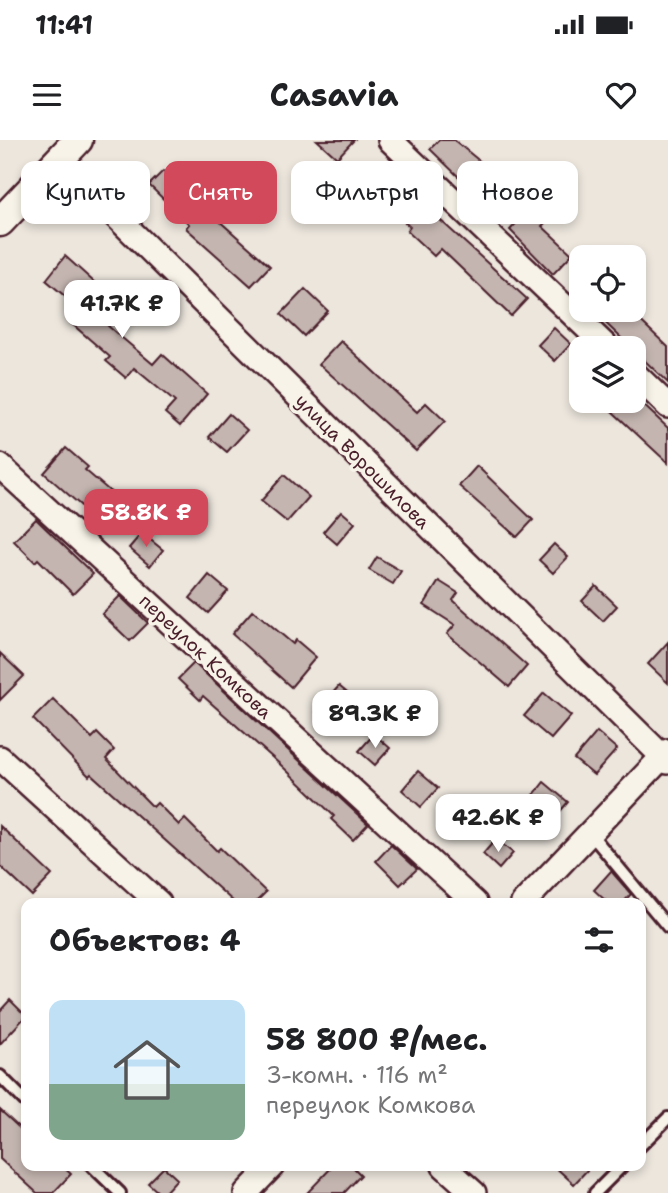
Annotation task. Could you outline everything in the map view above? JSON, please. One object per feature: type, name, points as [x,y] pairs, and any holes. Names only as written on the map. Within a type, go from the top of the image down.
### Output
[{"type":"street","points":[[390,140],[595,336]]},
{"type":"street","points":[[3,212],[68,150]]},
{"type":"street","name":"улица Ворошилова","points":[[68,150],[666,757]]},
{"type":"street","points":[[646,385],[668,406]]},
{"type":"street","name":"переулок Комкова","points":[[0,466],[470,898]]},
{"type":"street","points":[[528,898],[666,757]]},
{"type":"street","points":[[0,758],[154,898]]},
{"type":"street","points":[[246,1193],[267,1171]]},
{"type":"street","points":[[450,1171],[474,1193]]},
{"type":"lane","points":[[590,833],[644,898]]},
{"type":"lane","points":[[646,900],[668,927]]},
{"type":"lane","points":[[0,1076],[21,1097]]},
{"type":"lane","points":[[646,1140],[668,1118]]},
{"type":"lane","points":[[97,1171],[120,1193]]},
{"type":"lane","points":[[595,1193],[617,1171]]},
{"type":"building","points":[[317,140],[354,140],[337,158]]},
{"type":"building","points":[[439,140],[454,140],[480,161],[457,161],[457,175],[430,149]]},
{"type":"building","points":[[164,172],[164,200],[150,186]]},
{"type":"building","points":[[443,223],[527,299],[511,316],[441,249],[434,256],[407,231],[410,227],[407,224]]},
{"type":"building","points":[[189,224],[223,224],[270,266],[251,286],[186,228]]},
{"type":"building","points":[[516,224],[544,224],[542,226],[569,251],[569,257],[553,274],[510,230]]},
{"type":"building","points":[[65,256],[123,308],[108,326],[153,364],[162,354],[207,394],[180,426],[165,413],[175,402],[134,368],[126,378],[106,361],[110,357],[71,323],[81,310],[46,280]]},
{"type":"building","points":[[305,289],[328,311],[304,336],[281,314]]},
{"type":"building","points":[[604,322],[642,322],[668,347],[668,383],[646,362],[646,336],[619,336]]},
{"type":"building","points":[[554,328],[569,342],[569,346],[555,361],[538,345]]},
{"type":"building","points":[[341,341],[417,412],[426,403],[445,421],[416,451],[319,364]]},
{"type":"building","points":[[646,408],[668,428],[668,463],[614,413],[646,413]]},
{"type":"building","points":[[229,414],[247,430],[227,452],[209,437]]},
{"type":"building","points":[[66,448],[88,467],[85,470],[126,505],[106,528],[44,473]]},
{"type":"building","points":[[477,466],[533,520],[517,537],[459,486]]},
{"type":"building","points":[[284,475],[309,497],[287,522],[261,501]]},
{"type":"building","points":[[341,511],[355,523],[337,544],[323,532]]},
{"type":"building","points":[[36,519],[93,574],[73,594],[38,559],[35,562],[14,541]]},
{"type":"building","points":[[142,533],[163,550],[150,566],[129,548]]},
{"type":"building","points":[[554,544],[568,557],[553,573],[539,560]]},
{"type":"building","points":[[377,557],[401,571],[393,584],[369,570]]},
{"type":"building","points":[[209,575],[228,591],[208,613],[190,598]]},
{"type":"building","points":[[439,581],[458,593],[453,600],[527,666],[509,687],[447,634],[455,625],[424,605]]},
{"type":"building","points":[[596,586],[617,606],[603,621],[582,601]]},
{"type":"building","points":[[120,596],[148,623],[130,641],[102,614]]},
{"type":"building","points":[[253,610],[293,644],[296,640],[316,657],[291,687],[232,634]]},
{"type":"building","points":[[668,642],[668,683],[648,664]]},
{"type":"building","points":[[0,653],[24,676],[0,700]]},
{"type":"building","points":[[194,663],[368,824],[353,840],[331,819],[334,816],[283,767],[203,696],[200,700],[178,679]]},
{"type":"building","points":[[339,686],[357,701],[334,728],[316,712]]},
{"type":"building","points":[[544,693],[571,716],[551,739],[524,716]]},
{"type":"building","points":[[53,699],[92,738],[97,733],[114,750],[106,759],[153,807],[157,803],[179,825],[185,819],[217,851],[220,848],[266,892],[260,898],[229,898],[91,774],[89,776],[33,719]]},
{"type":"building","points":[[597,732],[617,749],[594,775],[574,759]]},
{"type":"building","points":[[374,734],[390,748],[375,765],[359,751]]},
{"type":"building","points":[[418,771],[438,788],[421,807],[402,790]]},
{"type":"building","points":[[544,782],[568,802],[552,821],[529,801]]},
{"type":"building","points":[[0,826],[52,875],[32,896],[0,866]]},
{"type":"building","points":[[496,839],[513,853],[499,869],[483,854]]},
{"type":"building","points":[[391,845],[417,869],[400,885],[376,861]]},
{"type":"building","points":[[611,871],[631,894],[627,898],[603,898],[594,890]]},
{"type":"building","points":[[10,1000],[21,1011],[21,1021],[0,1044],[0,1011]]},
{"type":"building","points":[[0,1110],[21,1129],[21,1171],[68,1171],[71,1174],[53,1193],[37,1193],[0,1159]]},
{"type":"building","points":[[160,1171],[168,1171],[177,1179],[164,1193],[159,1193],[148,1183]]},
{"type":"building","points":[[328,1171],[357,1171],[361,1175],[344,1193],[307,1193]]},
{"type":"building","points":[[560,1171],[586,1171],[574,1184]]}]
